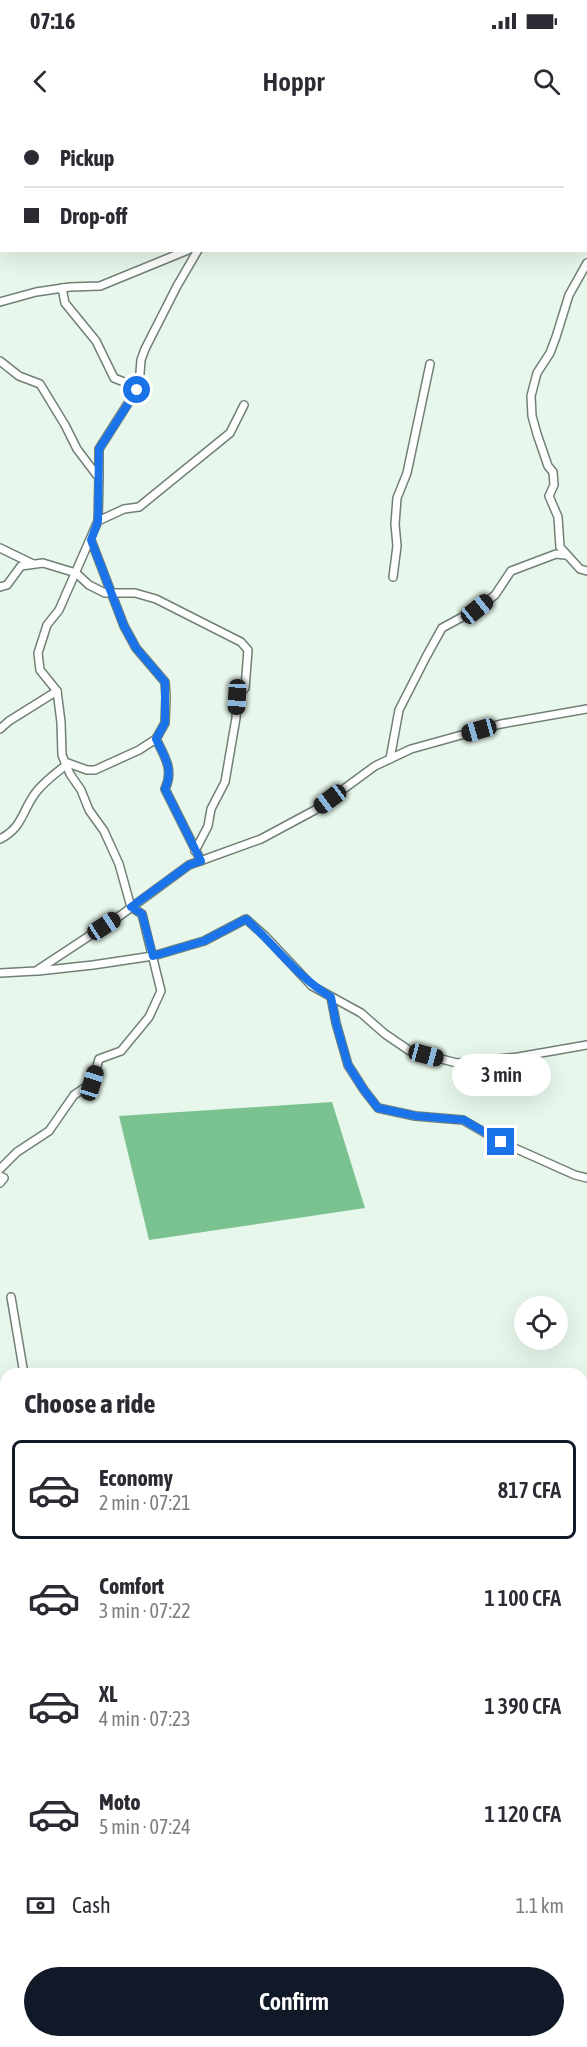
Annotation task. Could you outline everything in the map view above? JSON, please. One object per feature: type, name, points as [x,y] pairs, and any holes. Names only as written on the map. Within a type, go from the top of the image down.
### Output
[{"type":"street","points":[[0,302],[36,292],[100,286],[183,252]]},
{"type":"street","points":[[0,1169],[17,1152],[49,1131],[74,1095],[92,1083],[99,1059],[121,1051],[149,1017],[161,991],[142,914],[131,907],[119,864],[104,831],[89,810],[62,755],[57,691],[40,670],[38,654],[47,625],[58,610],[98,521],[99,449],[139,386],[141,360],[145,349],[197,252]]},
{"type":"street","points":[[587,263],[569,295],[550,353],[537,373],[531,396],[532,416],[537,434],[548,466],[553,472],[554,485],[549,496],[558,517],[560,547],[580,569],[587,571]]},
{"type":"street","points":[[62,288],[65,303],[96,341],[114,378],[137,390]]},
{"type":"street","points":[[0,361],[19,376],[40,384],[65,425],[76,449],[99,478]]},
{"type":"street","points":[[393,578],[397,546],[395,524],[397,498],[407,472],[430,364]]},
{"type":"street","points":[[98,521],[124,509],[139,507],[230,433],[243,405]]},
{"type":"street","points":[[65,763],[94,770],[139,750],[156,739],[165,723],[165,682],[136,648],[124,626],[91,540]]},
{"type":"street","points":[[0,548],[34,564]]},
{"type":"street","points":[[390,759],[399,710],[442,628],[477,609],[495,595],[511,571],[556,554],[565,555]]},
{"type":"street","points":[[0,587],[7,585],[21,566],[43,563],[76,573],[89,585],[105,593],[135,593],[156,599],[241,642],[248,651],[245,688],[237,697],[236,718],[225,782],[211,809],[208,826],[195,851]]},
{"type":"street","points":[[0,729],[9,720],[57,691]]},
{"type":"street","points":[[36,971],[189,865],[261,839],[315,810],[375,766],[411,749],[501,724],[587,709]]},
{"type":"street","points":[[156,739],[170,768],[170,779],[165,789],[201,861]]},
{"type":"street","points":[[0,839],[20,824],[27,803],[65,763]]},
{"type":"street","points":[[0,973],[36,971],[153,956],[204,941],[246,919],[312,986],[361,1013],[385,1034],[410,1051],[457,1064],[528,1056],[587,1045]]},
{"type":"street","points":[[331,997],[348,1065],[378,1108],[416,1116],[464,1120],[501,1142],[575,1175],[587,1178]]},
{"type":"street","points":[[0,1176],[4,1178],[0,1183]]},
{"type":"street","points":[[11,1297],[23,1368]]},
{"type":"green space","points":[[332,1102],[365,1208],[149,1240],[119,1116]]},
{"type":"route","points":[[137,390],[99,449],[98,521],[91,540],[124,626],[136,648],[165,682],[165,723],[156,739],[170,768],[170,779],[165,789],[201,861],[189,865],[131,907],[142,914],[153,956],[204,941],[246,919],[312,986],[331,997],[348,1065],[378,1108],[416,1116],[464,1120],[501,1142]]}]
